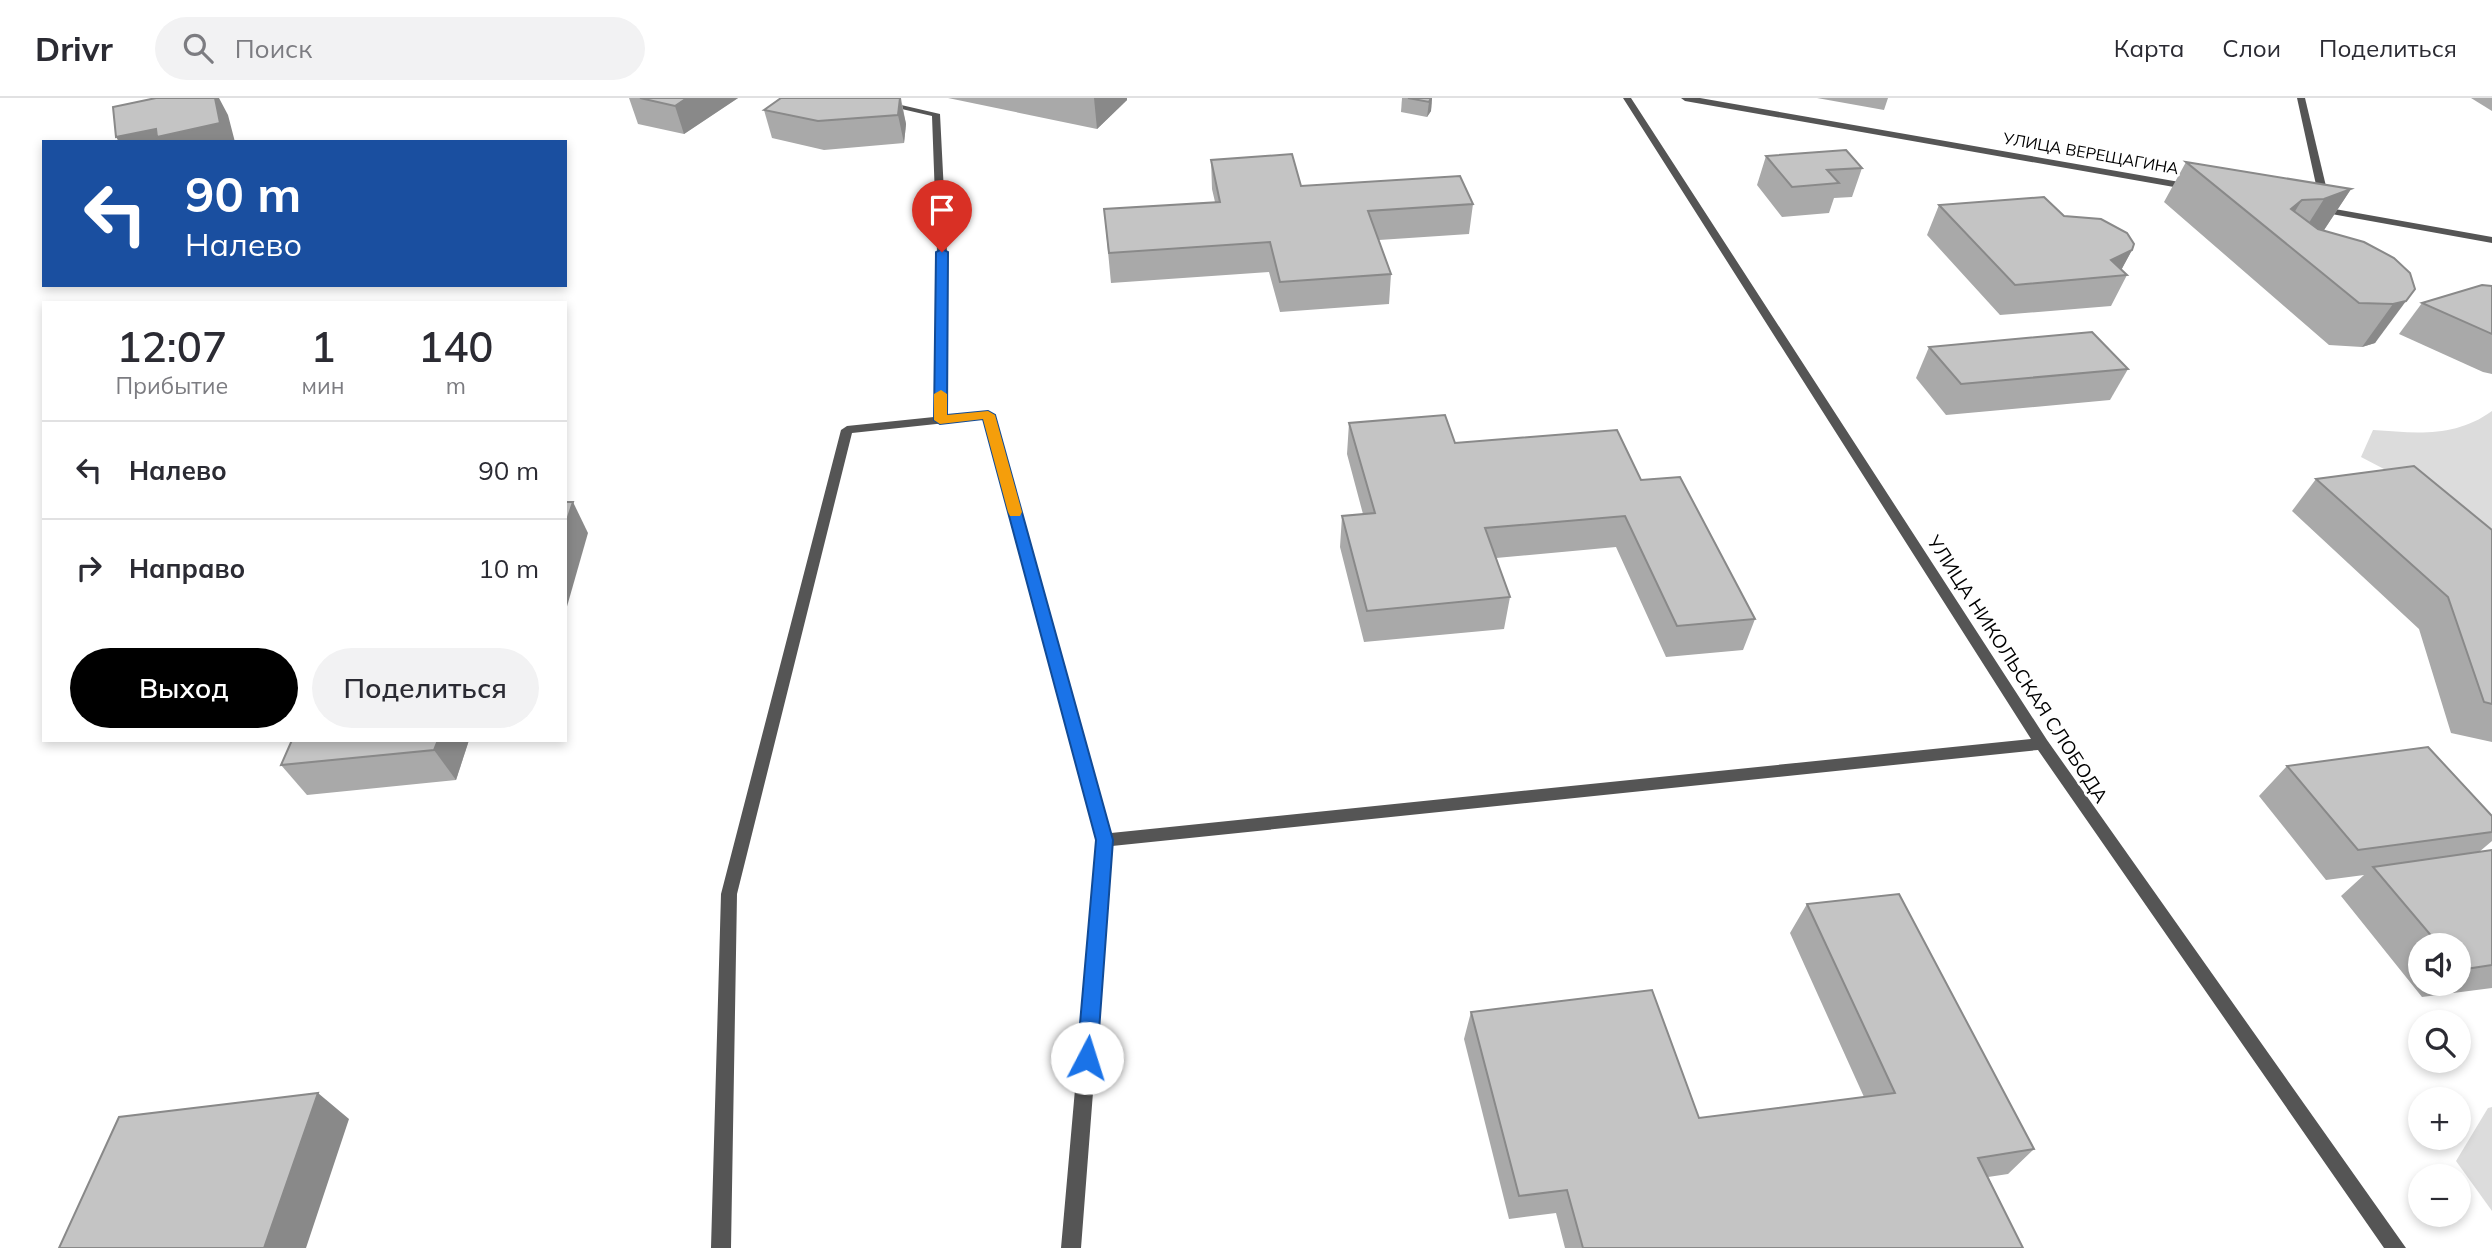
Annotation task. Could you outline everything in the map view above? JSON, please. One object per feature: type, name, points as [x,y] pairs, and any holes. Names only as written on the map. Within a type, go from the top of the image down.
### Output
[{"type":"street","points":[[858,98],[936,114],[942,252],[940,420]]},
{"type":"street","name":"УЛИЦА НИКОЛЬСКАЯ СЛОБОДА","points":[[1627,98],[2042,744],[2396,1248]]},
{"type":"street","name":"УЛИЦА ВЕРЕЩАГИНА","points":[[1685,98],[2206,190]]},
{"type":"street","points":[[2301,98],[2327,211]]},
{"type":"street","points":[[2300,206],[2492,240]]},
{"type":"street","points":[[721,1248],[729,894],[847,430],[988,415],[1105,840],[1071,1248]]},
{"type":"street","points":[[1105,840],[2042,744]]},
{"type":"shaded area","points":[[2492,411],[2492,550],[2405,480],[2361,457],[2373,430],[2449,430],[2478,420]]},
{"type":"shaded area","points":[[2492,1107],[2492,1211],[2471,1182],[2471,1164],[2458,1164],[2456,1161],[2463,1150],[2471,1150],[2471,1136],[2488,1108]]},
{"type":"building","points":[[156,98],[215,98],[220,123],[157,137],[156,129],[116,137],[113,107]]},
{"type":"building","points":[[640,98],[687,98],[675,106]]},
{"type":"building","points":[[781,98],[900,98],[898,115],[818,121],[764,110]]},
{"type":"building","points":[[1408,98],[1431,98],[1429,102]]},
{"type":"building","points":[[1846,150],[1862,168],[1827,170],[1839,183],[1792,187],[1766,156]]},
{"type":"building","points":[[1292,154],[1301,186],[1460,176],[1473,204],[1368,211],[1391,274],[1280,282],[1270,242],[1109,253],[1104,209],[1220,202],[1211,160]]},
{"type":"building","points":[[2186,162],[2351,189],[2324,199],[2302,200],[2291,209],[2318,229],[2364,242],[2394,258],[2410,273],[2415,289],[2406,301],[2393,304],[2359,303]]},
{"type":"building","points":[[2044,197],[2064,216],[2101,219],[2127,233],[2134,244],[2132,250],[2111,260],[2127,275],[2015,285],[1939,205]]},
{"type":"building","points":[[2482,285],[2492,286],[2492,334],[2422,303]]},
{"type":"building","points":[[2092,332],[2128,369],[1961,384],[1929,347]]},
{"type":"building","points":[[1445,415],[1455,443],[1617,430],[1641,480],[1680,477],[1755,619],[1677,626],[1625,516],[1485,528],[1510,597],[1367,611],[1342,516],[1375,513],[1349,423]]},
{"type":"building","points":[[2414,466],[2492,530],[2492,704],[2484,702],[2448,597],[2316,479]]},
{"type":"building","points":[[567,502],[573,502],[567,520]]},
{"type":"building","points":[[291,742],[437,742],[434,750],[281,765]]},
{"type":"building","points":[[2428,747],[2492,816],[2492,832],[2358,850],[2287,766]]},
{"type":"building","points":[[2492,850],[2492,965],[2471,968],[2471,933],[2429,933],[2373,867]]},
{"type":"building","points":[[1899,894],[2034,1149],[1978,1158],[2023,1248],[1583,1248],[1567,1190],[1519,1196],[1471,1012],[1652,990],[1699,1118],[1895,1093],[1807,904]]},
{"type":"building","points":[[318,1093],[264,1248],[59,1248],[119,1117]]},
{"type":"slow traffic","points":[[941,394],[940,420],[988,415],[1015,512]]},
{"type":"route","points":[[942,252],[940,420],[988,415],[1105,840],[1087,1058]]}]
